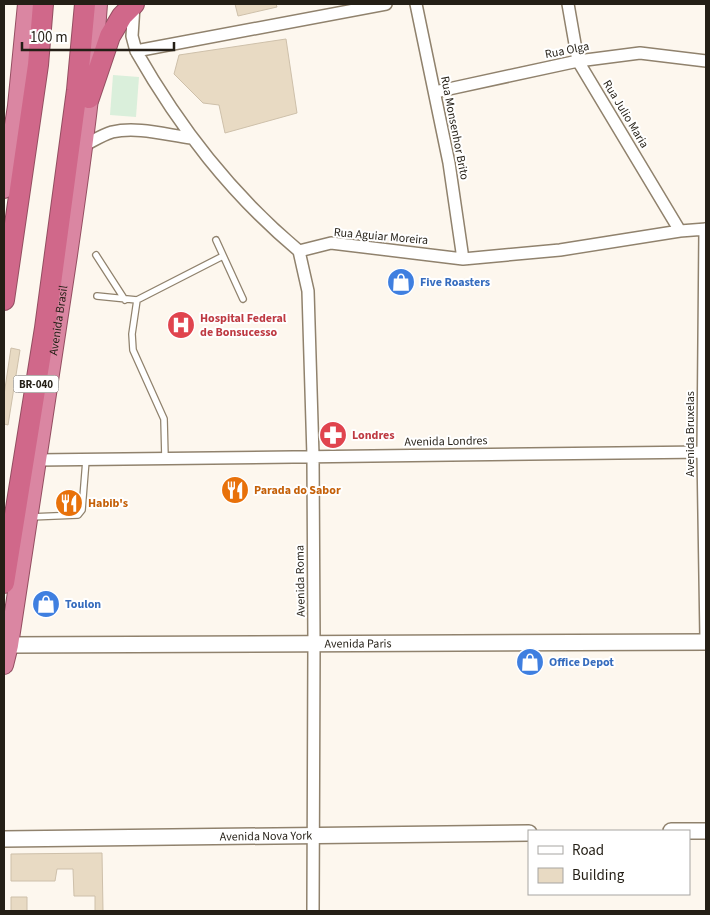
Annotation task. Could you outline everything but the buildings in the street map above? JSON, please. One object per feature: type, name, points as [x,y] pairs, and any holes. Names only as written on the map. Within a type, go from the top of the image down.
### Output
[{"type":"highway","points":[[4,189],[17,106],[27,4]]},
{"type":"highway","points":[[4,300],[38,65],[43,4]]},
{"type":"highway","name":"Avenida Brasil","points":[[4,583],[45,328],[77,90],[85,4]]},
{"type":"highway","name":"Avenida Brasil","points":[[4,665],[9,645],[49,387],[83,146],[98,4]]},
{"type":"highway","points":[[89,98],[110,36],[118,22],[134,4]]},
{"type":"main road","name":"Avenida Paris","points":[[9,645],[706,641]]},
{"type":"main road","points":[[690,831],[706,831]]},
{"type":"main road","name":"Avenida Nova York","points":[[4,839],[528,833]]},
{"type":"street","points":[[134,4],[132,36],[136,51],[192,138],[256,213],[299,251]]},
{"type":"street","points":[[136,51],[386,4]]},
{"type":"street","name":"Rua Monsenhor Brito","points":[[416,4],[449,163],[463,259]]},
{"type":"street","name":"Rua Julio Maria","points":[[568,4],[578,61],[680,231]]},
{"type":"street","name":"Rua Olga","points":[[435,92],[578,61],[640,53],[706,61]]},
{"type":"street","points":[[83,146],[113,132],[122,131],[151,132],[192,138]]},
{"type":"street","name":"Rua Aguiar Moreira","points":[[299,251],[331,243],[463,259],[560,250],[680,231],[706,229]]},
{"type":"street","name":"Avenida Bruxelas","points":[[706,229],[704,452],[706,641]]},
{"type":"street","name":"Avenida Roma","points":[[299,251],[308,291],[313,456],[313,911]]},
{"type":"street","name":"Avenida Londres","points":[[37,460],[704,452]]},
{"type":"lane","points":[[216,240],[243,299]]},
{"type":"lane","points":[[96,256],[124,300]]},
{"type":"lane","points":[[96,296],[137,300],[223,256]]},
{"type":"lane","points":[[137,300],[132,334],[133,350],[164,419],[165,458]]},
{"type":"lane","points":[[28,517],[78,515],[81,513],[86,459]]},
{"type":"green space","points":[[113,75],[139,77],[136,117],[110,115]]},
{"type":"place","name":"Five Roasters","points":[[401,282]]},
{"type":"place","name":"Hospital Federal de Bonsucesso","points":[[181,325]]},
{"type":"place","name":"Londres","points":[[333,435]]},
{"type":"place","name":"Parada do Sabor","points":[[235,490]]},
{"type":"place","name":"Habib's","points":[[69,503]]},
{"type":"place","name":"Toulon","points":[[46,604]]},
{"type":"place","name":"Office Depot","points":[[530,662]]}]
